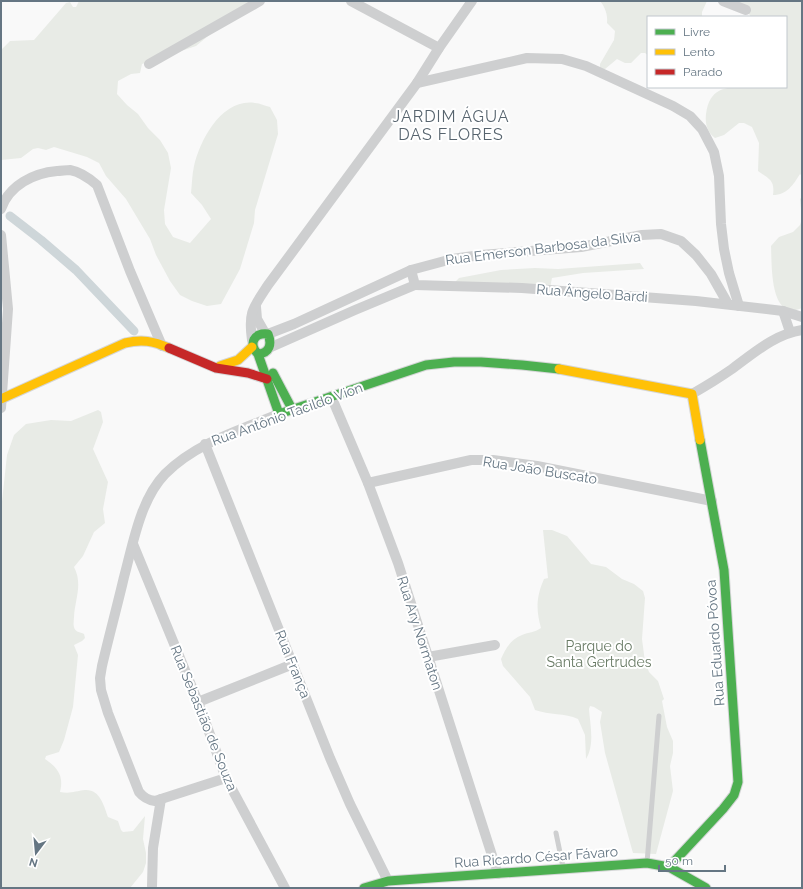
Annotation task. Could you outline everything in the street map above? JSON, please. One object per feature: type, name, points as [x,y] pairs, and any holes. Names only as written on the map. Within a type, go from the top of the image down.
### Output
[{"type":"street","points":[[149,64],[260,1]]},
{"type":"street","points":[[351,1],[439,48]]},
{"type":"street","points":[[279,414],[250,320],[251,313],[268,285],[417,83],[439,48],[472,1]]},
{"type":"street","points":[[723,1],[746,10]]},
{"type":"street","points":[[417,83],[527,58],[562,59],[586,66],[673,106],[690,116],[702,129],[714,152],[719,176],[721,224],[724,249],[729,273],[739,306]]},
{"type":"street","points":[[1,208],[7,196],[22,182],[48,172],[69,170],[85,176],[97,185],[130,271],[162,346]]},
{"type":"street","name":"Rua Emerson Barbosa da Silva","points":[[266,333],[301,320],[411,270],[452,258],[582,247],[642,235],[661,234],[681,241],[696,255],[711,274],[728,304]]},
{"type":"street","points":[[1,235],[8,309],[1,402],[125,344],[137,340],[147,341],[162,346],[214,367],[243,372],[267,379]]},
{"type":"street","points":[[231,370],[246,363],[259,349],[415,285],[411,270]]},
{"type":"street","name":"Rua Ângelo Bardi","points":[[415,285],[522,288],[728,304],[783,311],[802,316]]},
{"type":"street","points":[[214,367],[234,363],[271,341],[257,319],[256,303]]},
{"type":"street","points":[[783,311],[790,332]]},
{"type":"street","points":[[692,394],[731,370],[764,345],[790,332],[802,330]]},
{"type":"street","points":[[266,333],[258,335],[259,349],[292,409]]},
{"type":"street","name":"Rua Antônio Tacildo Vion","points":[[226,778],[161,799],[150,801],[143,797],[139,792],[101,690],[100,678],[102,666],[133,544],[145,504],[164,475],[175,465],[205,444],[292,409],[426,366],[448,362],[477,361],[566,370],[692,394]]},
{"type":"street","name":"Rua Eduardo Póvoa","points":[[670,867],[723,809],[734,794],[738,782],[724,570],[692,394]]},
{"type":"street","name":"Rua Ary Normaton","points":[[331,396],[368,483],[398,563],[498,874]]},
{"type":"street","name":"Rua França","points":[[205,444],[330,758],[350,804],[388,881]]},
{"type":"street","name":"Rua João Buscato","points":[[368,483],[471,460],[492,460],[537,466],[712,502]]},
{"type":"street","name":"Rua Sebastião de Souza","points":[[133,544],[198,702],[226,778],[285,888]]},
{"type":"street","points":[[428,657],[495,645]]},
{"type":"street","points":[[198,702],[293,664]]},
{"type":"street","points":[[152,886],[153,848],[161,799]]},
{"type":"street","name":"Rua Ricardo César Fávaro","points":[[364,888],[388,881],[647,863],[670,867],[706,888]]},
{"type":"lane","points":[[647,863],[659,716]]},
{"type":"lane","points":[[556,833],[564,869]]},
{"type":"green space","points":[[79,1],[250,1],[196,46],[142,64],[140,73],[131,74],[118,81],[117,94],[138,114],[148,128],[160,140],[168,153],[171,168],[164,210],[165,224],[173,237],[190,243],[211,219],[202,205],[191,193],[193,169],[197,156],[201,144],[214,123],[232,107],[243,103],[257,103],[270,107],[277,120],[278,134],[255,210],[254,223],[240,269],[221,304],[207,306],[180,295],[170,281],[156,255],[150,239],[126,199],[106,176],[99,163],[87,157],[54,147],[46,150],[38,148],[33,149],[21,158],[1,160],[1,50],[10,41],[34,40],[66,3],[70,2],[73,7],[76,7]]},
{"type":"green space","points":[[600,1],[707,1],[702,12],[702,16],[647,16],[647,54],[641,53],[631,63],[625,63],[617,59],[605,69],[600,69],[600,64],[614,40],[615,31],[607,23],[606,11]]},
{"type":"green space","points":[[731,1],[802,1],[802,176],[800,174],[789,189],[778,195],[773,195],[772,183],[758,171],[759,143],[752,127],[744,123],[739,123],[724,135],[715,138],[708,130],[706,124],[706,114],[711,98],[721,90],[727,88],[787,88],[787,16],[750,16],[747,11]]},
{"type":"green space","points":[[802,197],[802,219],[800,199]]},
{"type":"green space","points":[[802,219],[802,308],[791,310],[783,307],[774,289],[771,246],[779,237],[793,232],[800,225]]},
{"type":"green space","points":[[640,263],[644,269],[583,273],[552,278],[550,288],[453,284],[459,278],[501,270],[535,268],[558,269]]},
{"type":"green space","points":[[98,410],[101,412],[103,422],[93,449],[108,482],[103,509],[105,523],[94,532],[83,556],[74,567],[78,579],[78,592],[74,626],[77,631],[84,634],[85,638],[74,645],[78,655],[73,707],[64,740],[59,752],[46,756],[45,759],[57,769],[59,773],[61,781],[60,792],[70,793],[90,790],[94,792],[101,799],[108,817],[118,821],[123,832],[133,831],[145,816],[143,839],[146,853],[146,863],[143,872],[130,888],[1,888],[1,511],[7,455],[14,435],[26,424],[51,420],[71,421]]},
{"type":"green space","name":"Parque do Santa Gertrudes","points":[[543,530],[552,530],[567,536],[591,564],[606,567],[622,579],[634,584],[643,591],[645,598],[642,639],[645,662],[649,672],[658,681],[664,699],[662,701],[667,727],[673,741],[673,753],[670,766],[673,791],[656,854],[633,853],[605,753],[600,722],[602,712],[590,706],[591,741],[589,753],[586,759],[585,735],[578,719],[535,710],[530,697],[503,666],[501,659],[512,642],[518,637],[541,628],[538,615],[538,598],[544,579],[548,578]]},
{"type":"waterway","points":[[10,216],[76,270],[134,331]]},
{"type":"traffic: fast","points":[[258,354],[265,352],[269,347],[270,341],[268,334],[263,334],[256,337],[253,346],[258,354],[279,414],[426,365],[454,362],[481,362],[559,369]]},
{"type":"traffic: fast","points":[[273,373],[292,409]]},
{"type":"traffic: fast","points":[[669,867],[723,809],[734,795],[738,782],[724,570],[700,440]]},
{"type":"traffic: fast","points":[[364,888],[388,881],[647,863],[669,867],[706,888]]},
{"type":"traffic: slow","points":[[1,399],[125,343],[147,341],[169,348]]},
{"type":"traffic: slow","points":[[220,366],[238,360],[252,347]]},
{"type":"traffic: slow","points":[[559,369],[692,394],[700,440]]},
{"type":"traffic: jam","points":[[169,348],[216,368],[248,373],[267,379]]},
{"type":"district","name":"JARDIM ÁGUA DAS FLORES","points":[[451,125]]}]
